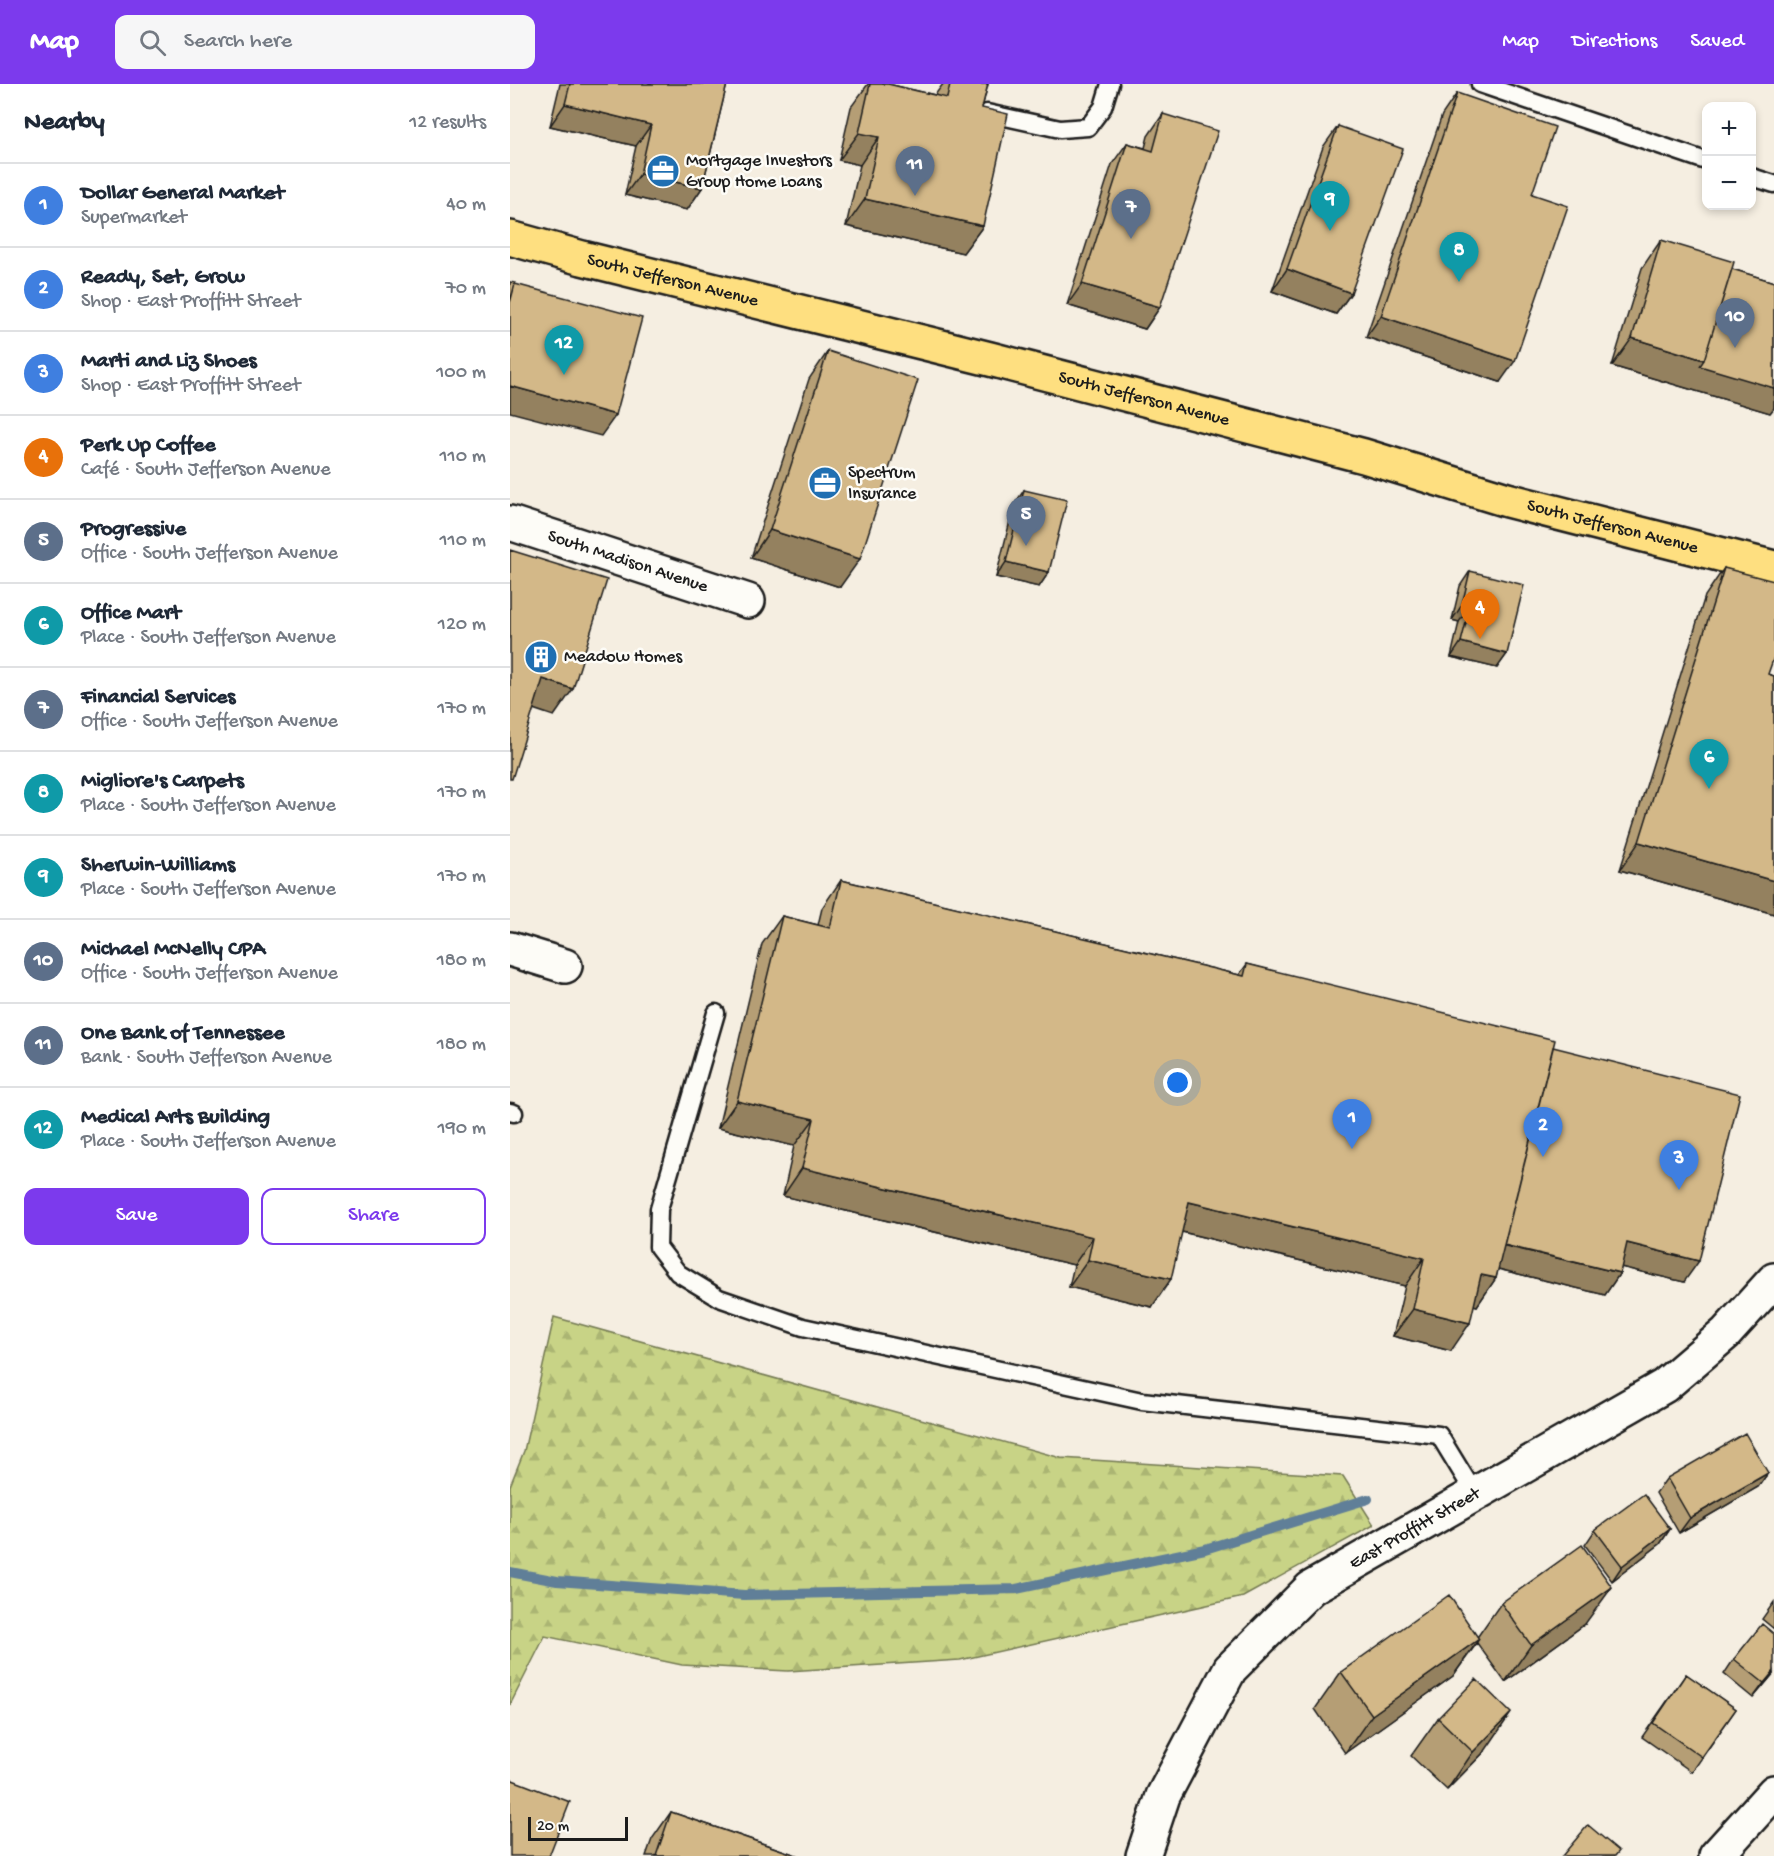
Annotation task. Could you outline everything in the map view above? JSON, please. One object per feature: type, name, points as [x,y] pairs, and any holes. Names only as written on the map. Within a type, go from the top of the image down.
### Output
[{"type":"main road","name":"South Jefferson Avenue","points":[[510,238],[1353,453],[1508,500],[1774,568]]},
{"type":"street","name":"South Madison Avenue","points":[[510,523],[748,601]]},
{"type":"street","points":[[510,949],[565,966]]},
{"type":"street","name":"East Proffitt Street","points":[[1143,1856],[1163,1797],[1230,1669],[1311,1588],[1664,1386],[1726,1333],[1774,1280]]},
{"type":"street","points":[[1716,1856],[1774,1792]]},
{"type":"lane","points":[[969,108],[1060,129],[1088,127],[1103,107],[1110,84]]},
{"type":"lane","points":[[1480,84],[1702,159]]},
{"type":"lane","points":[[1756,178],[1774,184]]},
{"type":"lane","points":[[716,1013],[658,1209],[658,1247],[678,1273],[719,1298],[803,1327],[1142,1401],[1439,1435],[1475,1494]]},
{"type":"green space","points":[[554,1317],[1061,1458],[1343,1476],[1374,1525],[1243,1597],[960,1660],[788,1671],[682,1665],[545,1636],[510,1705],[510,1486],[524,1451]]},
{"type":"building","name":"Mortgage Investors Group Home Loans","points":[[570,84],[727,84],[702,188],[640,174],[651,125],[565,104]]},
{"type":"building","points":[[870,84],[888,84],[947,98],[950,84],[988,84],[982,108],[1008,114],[983,226],[865,199],[879,137],[859,133]]},
{"type":"building","points":[[1457,93],[1555,127],[1532,194],[1568,206],[1515,361],[1381,316]]},
{"type":"building","points":[[1163,114],[1218,131],[1160,307],[1082,284],[1127,143],[1153,151]]},
{"type":"building","points":[[1338,126],[1403,149],[1351,293],[1287,269]]},
{"type":"building","points":[[1661,240],[1734,262],[1704,360],[1632,338]]},
{"type":"building","points":[[1732,269],[1774,282],[1774,388],[1700,366],[1704,360]]},
{"type":"building","points":[[510,282],[515,283],[510,303]]},
{"type":"building","points":[[515,284],[642,318],[616,415],[510,386],[510,303]]},
{"type":"building","name":"Spectrum Insurance","points":[[828,351],[918,380],[860,559],[770,530]]},
{"type":"building","points":[[1024,490],[1067,500],[1049,572],[1006,562]]},
{"type":"building","name":"Meadow Homes","points":[[510,550],[607,580],[573,689],[543,679],[512,779],[510,779]]},
{"type":"building","points":[[1724,568],[1774,581],[1774,657],[1768,674],[1774,676],[1774,881],[1639,842]]},
{"type":"building","points":[[1470,571],[1524,585],[1507,654],[1461,642],[1470,607],[1462,605]]},
{"type":"building","points":[[841,880],[1244,976],[1247,964],[1555,1040],[1496,1278],[1481,1275],[1470,1323],[1413,1309],[1424,1258],[1189,1202],[1171,1279],[1088,1260],[1093,1237],[802,1168],[814,1119],[737,1101],[782,916],[830,928]]},
{"type":"building","points":[[1553,1047],[1740,1094],[1699,1261],[1627,1243],[1620,1273],[1504,1245]]},
{"type":"building","points":[[1745,1433],[1768,1473],[1690,1518],[1667,1478]]},
{"type":"building","points":[[1644,1494],[1670,1529],[1622,1566],[1595,1530]]},
{"type":"building","points":[[1582,1545],[1612,1587],[1531,1645],[1501,1603]]},
{"type":"building","points":[[1449,1595],[1479,1639],[1372,1715],[1341,1672]]},
{"type":"building","points":[[1762,1624],[1774,1634],[1774,1671],[1764,1683],[1734,1659]]},
{"type":"building","points":[[1686,1674],[1736,1709],[1702,1757],[1653,1723]]},
{"type":"building","points":[[1476,1679],[1511,1713],[1473,1752],[1438,1718]]},
{"type":"building","points":[[510,1779],[570,1802],[549,1856],[510,1856]]},
{"type":"building","points":[[671,1812],[799,1856],[656,1856]]},
{"type":"building","points":[[1588,1825],[1619,1851],[1615,1856],[1562,1856]]},
{"type":"waterway","points":[[510,1572],[557,1581],[744,1595],[1016,1589],[1205,1549],[1368,1499]]},
{"type":"place","name":"Mortgage Investors Group Home Loans","points":[[663,171]]},
{"type":"place","name":"One Bank of Tennessee","points":[[915,196]]},
{"type":"place","name":"Sherwin-Williams","points":[[1330,231]]},
{"type":"place","name":"Financial Services","points":[[1131,239]]},
{"type":"place","name":"Migliore's Carpets","points":[[1459,282]]},
{"type":"place","name":"Michael McNelly CPA","points":[[1735,348]]},
{"type":"place","name":"Medical Arts Building","points":[[564,375]]},
{"type":"place","name":"Spectrum Insurance","points":[[825,483]]},
{"type":"place","name":"Progressive","points":[[1026,546]]},
{"type":"place","name":"Perk Up Coffee","points":[[1480,639]]},
{"type":"place","name":"Meadow Homes","points":[[541,657]]},
{"type":"place","name":"Office Mart","points":[[1709,789]]},
{"type":"place","name":"Dollar General Market","points":[[1352,1149]]},
{"type":"place","name":"Ready, Set, Grow","points":[[1543,1157]]},
{"type":"place","name":"Marti and Liz Shoes","points":[[1679,1190]]}]
